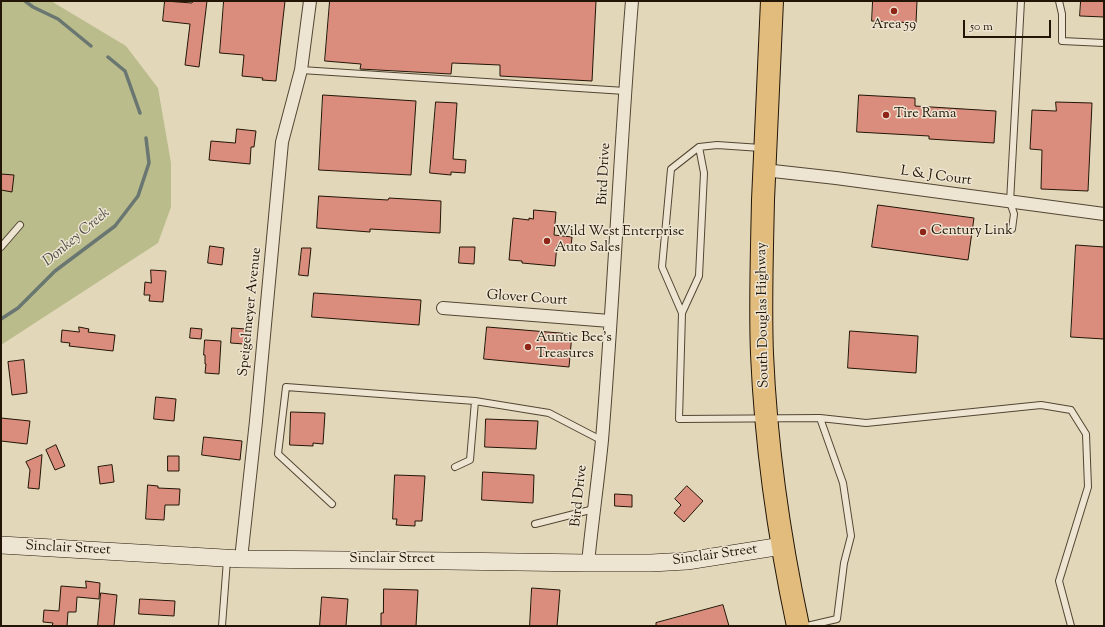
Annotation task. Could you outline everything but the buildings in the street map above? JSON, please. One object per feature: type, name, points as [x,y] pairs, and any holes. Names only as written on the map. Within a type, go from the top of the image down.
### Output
[{"type":"highway","name":"South Douglas Highway","points":[[772,1],[764,170],[762,354],[767,418],[782,546],[798,626]]},
{"type":"street","name":"Speigelmeyer Avenue","points":[[234,559],[256,421],[282,142],[301,70],[310,1]]},
{"type":"street","name":"Bird Drive","points":[[588,563],[602,440],[632,1]]},
{"type":"street","name":"L & J Court","points":[[764,170],[836,178],[1104,214]]},
{"type":"street","name":"Glover Court","points":[[443,308],[610,321]]},
{"type":"street","name":"Sinclair Street","points":[[1,545],[234,559],[588,563],[651,563],[687,561],[782,546]]},
{"type":"lane","points":[[1012,229],[1014,214],[1010,202],[1021,1]]},
{"type":"lane","points":[[1059,1],[1062,14],[1062,41],[1104,43]]},
{"type":"lane","points":[[301,70],[625,91]]},
{"type":"lane","points":[[682,313],[662,267],[671,169],[699,147],[717,145],[765,148]]},
{"type":"lane","points":[[699,147],[704,173],[699,276],[682,313],[679,419],[820,418],[866,423],[1041,405],[1072,410],[1086,434],[1088,487],[1059,581],[1071,626]]},
{"type":"lane","points":[[1,247],[20,225]]},
{"type":"lane","points":[[332,504],[278,454],[286,387],[475,401],[549,413],[602,440]]},
{"type":"lane","points":[[455,467],[470,460],[475,401]]},
{"type":"lane","points":[[807,626],[837,619],[844,563],[851,536],[843,483],[820,418]]},
{"type":"lane","points":[[535,524],[594,509]]},
{"type":"lane","points":[[222,626],[234,559]]},
{"type":"green space","points":[[1,1],[51,1],[126,46],[158,88],[171,163],[171,207],[158,243],[1,345]]},
{"type":"waterway","name":"Donkey Creek","points":[[25,1],[33,7],[58,19],[91,46]]},
{"type":"waterway","name":"Donkey Creek","points":[[108,57],[125,71],[140,113]]},
{"type":"waterway","name":"Donkey Creek","points":[[1,319],[18,308],[55,271],[115,226],[138,196],[149,163],[146,138]]},
{"type":"place","name":"Area 59","points":[[894,11]]},
{"type":"place","name":"Tire Rama","points":[[886,115]]},
{"type":"place","name":"Century Link","points":[[923,232]]},
{"type":"place","name":"Wild West Enterprise Auto Sales","points":[[547,241]]},
{"type":"place","name":"Auntie Bee's Treasures","points":[[528,347]]}]
